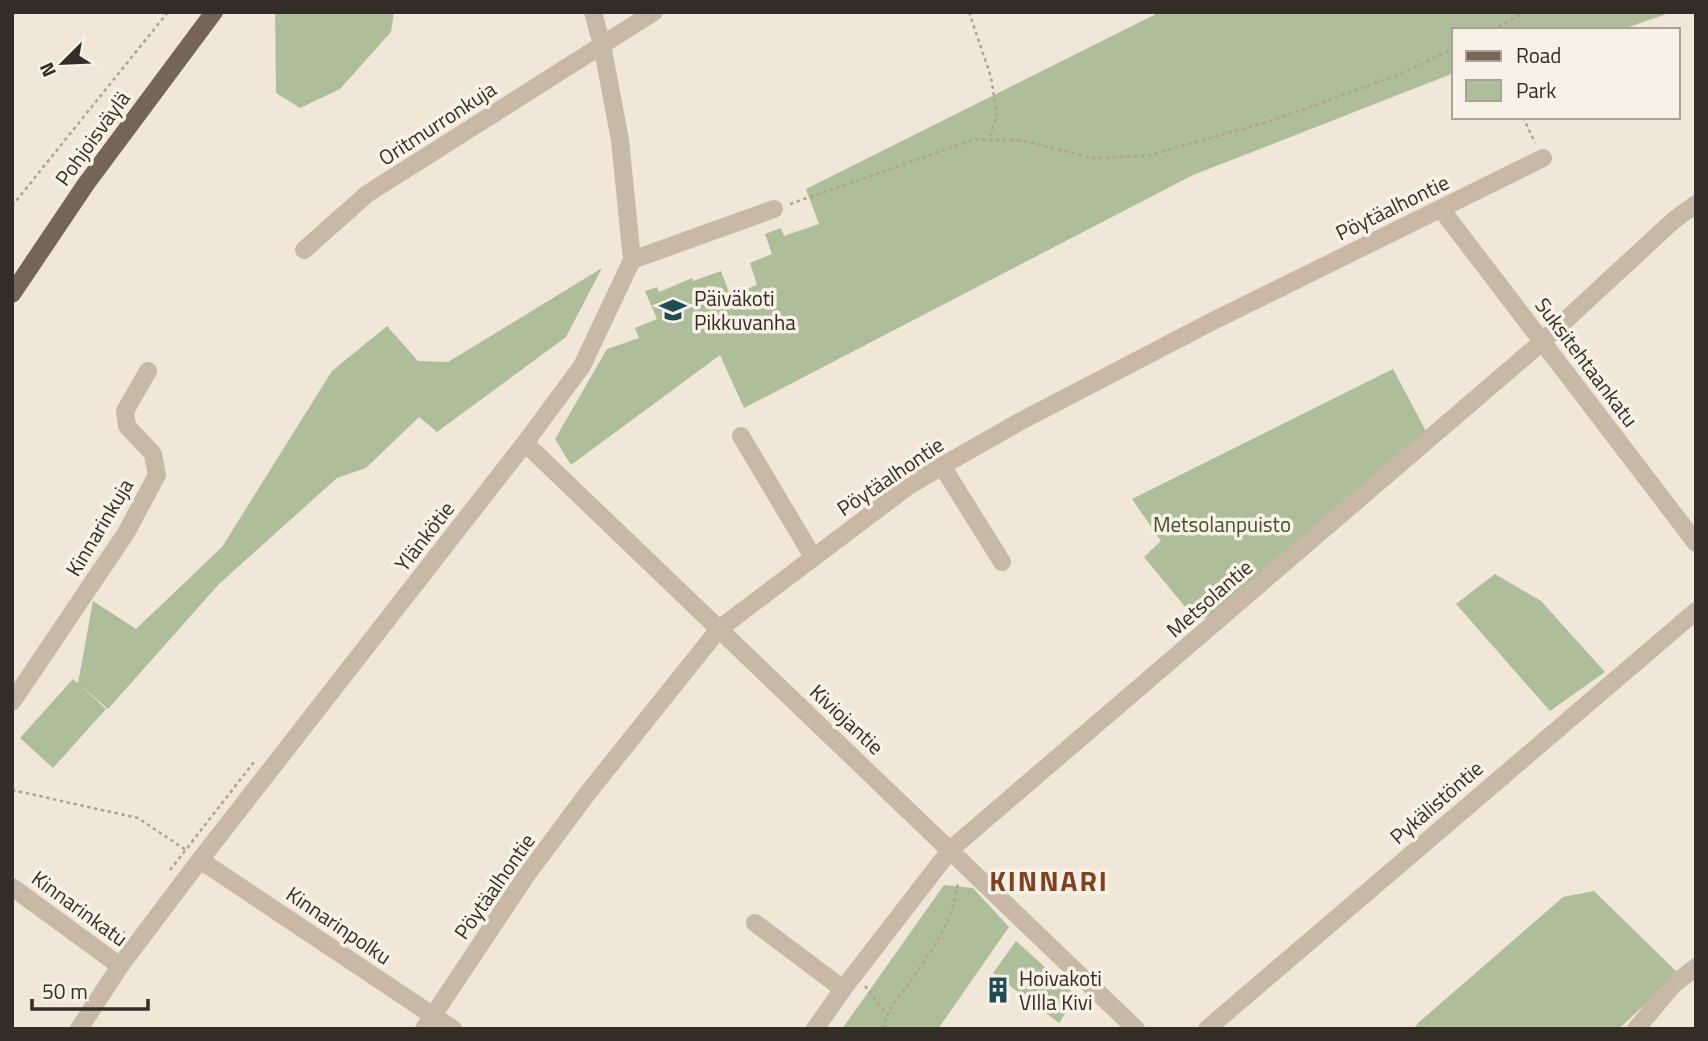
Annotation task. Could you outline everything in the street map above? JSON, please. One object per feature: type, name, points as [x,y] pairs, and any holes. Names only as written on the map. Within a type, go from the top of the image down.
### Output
[{"type":"main road","name":"Pohjoisväylä","points":[[12,295],[86,184],[214,12]]},
{"type":"street","points":[[593,12],[620,140],[632,260],[774,209]]},
{"type":"street","name":"Oritmurronkuja","points":[[304,250],[368,194],[654,12]]},
{"type":"street","name":"Pöytäalhontie","points":[[429,1022],[526,876],[587,794],[719,629],[907,487],[942,466],[1019,422],[1209,323],[1543,158]]},
{"type":"street","name":"Metsolantie","points":[[815,1029],[843,989],[958,856],[1543,341],[1674,220],[1696,204]]},
{"type":"street","name":"Suksitehtaankatu","points":[[1441,209],[1696,543]]},
{"type":"street","name":"Ylänkötie","points":[[79,1029],[120,966],[200,860],[582,366],[632,260]]},
{"type":"street","name":"Kinnarinkuja","points":[[12,702],[126,533],[157,475],[153,454],[127,426],[125,411],[148,371]]},
{"type":"street","points":[[741,436],[813,557]]},
{"type":"street","name":"Kiviojantie","points":[[525,443],[1136,1029]]},
{"type":"street","points":[[942,466],[1002,562]]},
{"type":"street","name":"Pykälistöntie","points":[[1207,1029],[1696,611]]},
{"type":"street","name":"Kinnarinpolku","points":[[200,860],[429,1022],[453,1029]]},
{"type":"street","name":"Kinnarinkatu","points":[[12,887],[120,966]]},
{"type":"street","points":[[755,923],[843,989]]},
{"type":"street","points":[[1636,1029],[1673,985],[1696,967]]},
{"type":"path","points":[[12,206],[168,12]]},
{"type":"path","points":[[969,12],[991,76],[998,115],[989,139]]},
{"type":"path","points":[[1496,28],[1525,12]]},
{"type":"path","points":[[774,209],[976,139],[1025,141],[1092,158],[1147,156],[1274,120],[1404,73],[1452,49]]},
{"type":"path","points":[[1524,119],[1543,158]]},
{"type":"path","points":[[185,849],[257,757]]},
{"type":"path","points":[[12,790],[138,818],[200,860]]},
{"type":"path","points":[[883,1029],[886,1014],[936,944],[957,900],[958,856]]},
{"type":"path","points":[[864,985],[886,1014]]},
{"type":"green space","points":[[275,12],[394,12],[391,32],[340,89],[300,108],[276,93]]},
{"type":"green space","points":[[1160,12],[1672,12],[1626,28],[1452,28],[1452,74],[1193,175],[744,408],[720,355],[571,465],[555,439],[607,349],[639,338],[635,328],[657,319],[645,291],[657,287],[659,292],[692,278],[693,281],[721,271],[730,295],[757,285],[750,263],[772,254],[765,234],[781,228],[784,236],[819,224],[806,189]]},
{"type":"green space","points":[[602,268],[566,337],[437,432],[419,417],[366,468],[337,478],[219,584],[108,709],[79,684],[106,709],[53,768],[20,738],[73,679],[78,683],[93,601],[136,629],[222,547],[332,371],[387,326],[418,361],[448,362]]},
{"type":"green space","name":"Metsolanpuisto","points":[[1393,369],[1426,431],[1213,616],[1196,620],[1144,557],[1161,541],[1132,499]]},
{"type":"green space","points":[[1495,574],[1541,601],[1605,672],[1550,711],[1456,604]]},
{"type":"green space","points":[[944,885],[973,888],[1009,927],[938,1029],[842,1029]]},
{"type":"green space","points":[[1594,891],[1678,973],[1623,1025],[1616,1029],[1414,1029],[1563,897]]},
{"type":"green space","points":[[1016,941],[1077,996],[1059,1023],[993,973]]},
{"type":"place","name":"Päiväkoti Pikkuvanha","points":[[673,310]]},
{"type":"place","name":"Hoivakoti VIlla Kivi","points":[[998,990]]},
{"type":"district","name":"KINNARI","points":[[1049,880]]}]
